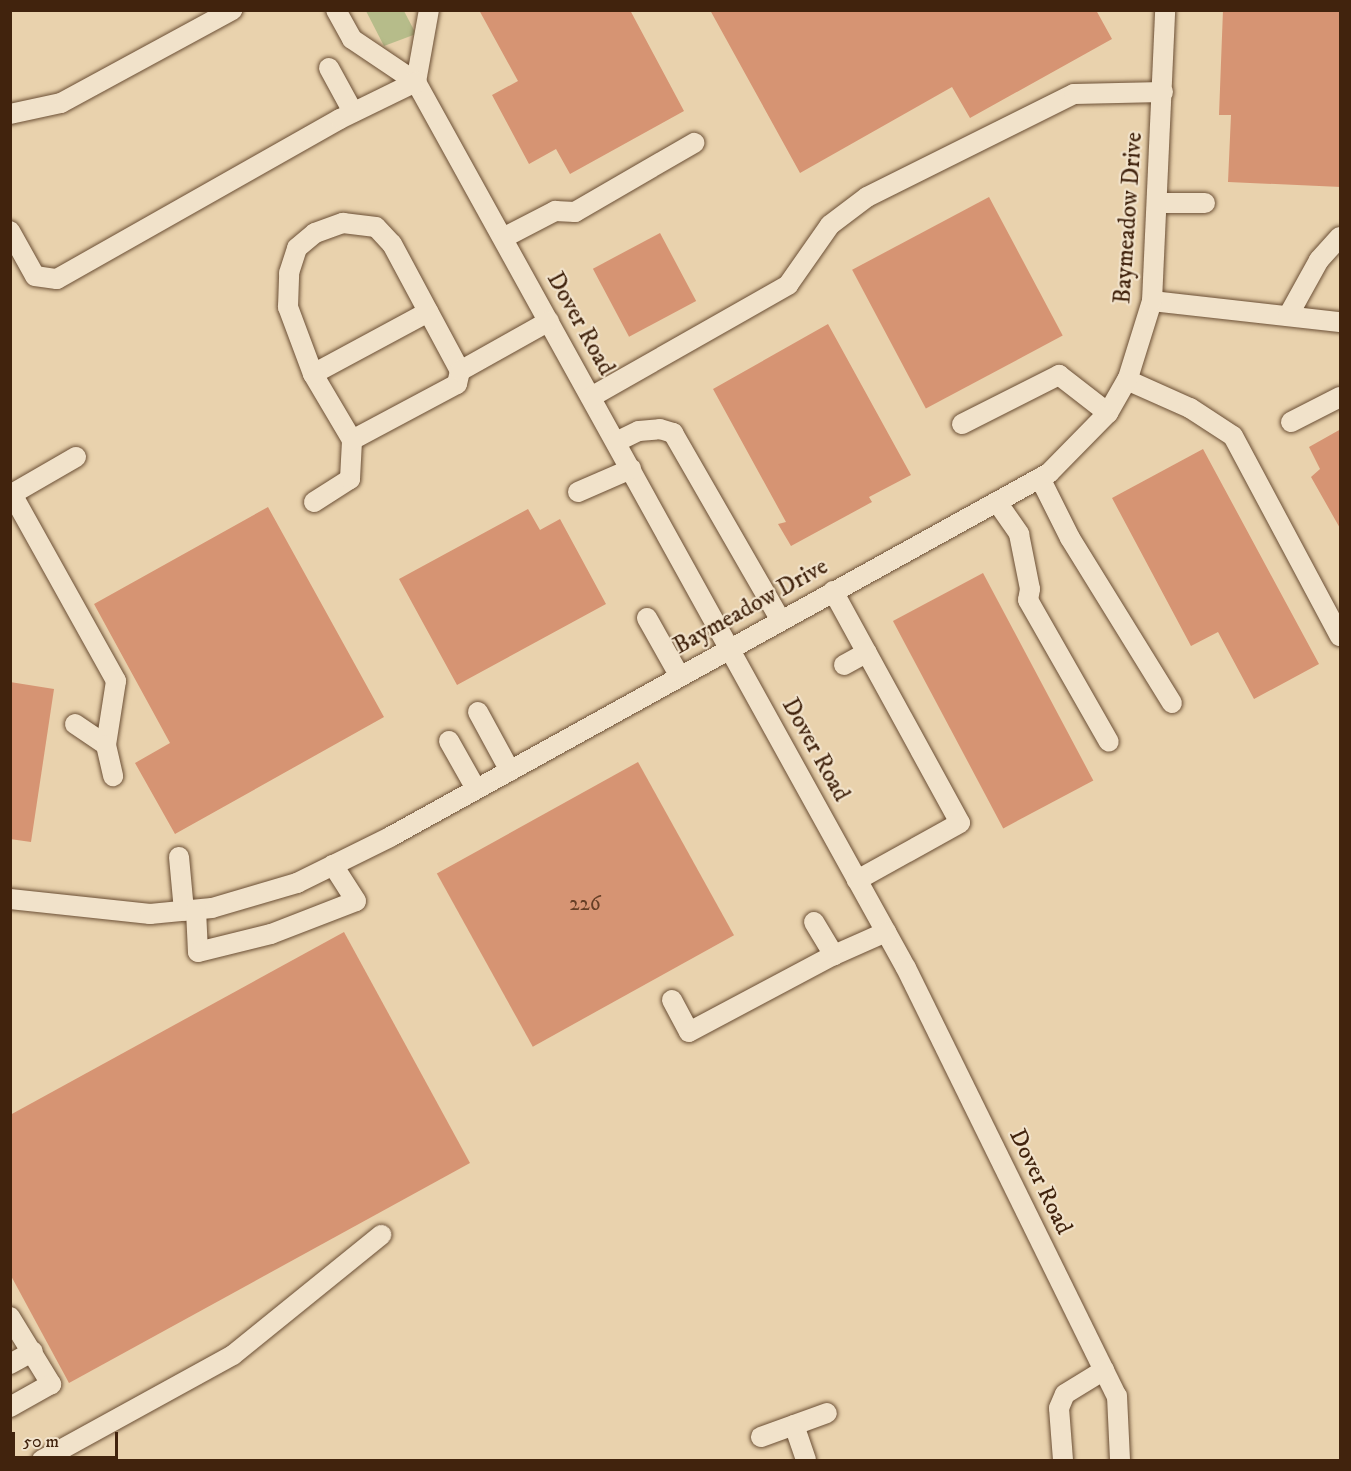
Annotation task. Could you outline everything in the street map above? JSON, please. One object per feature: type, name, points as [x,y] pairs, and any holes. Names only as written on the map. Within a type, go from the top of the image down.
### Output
[{"type":"street","points":[[10,114],[61,103],[232,10]]},
{"type":"street","points":[[336,10],[352,39],[416,82]]},
{"type":"street","points":[[416,82],[429,10]]},
{"type":"street","name":"Baymeadow Drive","points":[[10,899],[116,911],[190,910],[297,883],[510,771],[729,647],[1041,478],[1108,413],[1127,380],[1152,301],[1159,203],[1166,10]]},
{"type":"street","points":[[329,68],[353,112]]},
{"type":"street","points":[[10,231],[35,276],[57,279],[353,112],[416,82]]},
{"type":"street","name":"Dover Road","points":[[416,82],[886,932],[1117,1396],[1120,1461]]},
{"type":"street","points":[[591,397],[788,285],[830,225],[867,196],[1074,94],[1163,92]]},
{"type":"street","points":[[503,238],[555,211],[574,212],[694,143]]},
{"type":"street","points":[[1159,203],[1205,204]]},
{"type":"street","points":[[314,502],[350,479],[352,440],[313,374],[288,307],[289,273],[297,248],[315,233],[343,223],[376,227],[392,244],[460,371],[457,384],[352,440]]},
{"type":"street","points":[[1288,316],[1319,261],[1341,237]]},
{"type":"street","points":[[1152,301],[1341,322]]},
{"type":"street","points":[[313,374],[428,312]]},
{"type":"street","points":[[460,371],[549,321]]},
{"type":"street","points":[[962,424],[1059,375],[1108,413]]},
{"type":"street","points":[[1127,380],[1190,408],[1233,436],[1341,636]]},
{"type":"street","points":[[1291,422],[1341,397]]},
{"type":"street","points":[[616,442],[639,431],[660,429],[673,434],[780,619]]},
{"type":"street","points":[[76,457],[12,494],[116,681],[106,745],[112,776]]},
{"type":"street","points":[[578,492],[631,469]]},
{"type":"street","points":[[1041,478],[1070,538],[1172,703]]},
{"type":"street","points":[[997,502],[1019,534],[1030,589],[1028,600],[1109,742]]},
{"type":"street","points":[[833,591],[960,823],[857,880]]},
{"type":"street","points":[[646,618],[679,675]]},
{"type":"street","points":[[844,665],[867,652]]},
{"type":"street","points":[[478,712],[510,771]]},
{"type":"street","points":[[75,724],[106,745]]},
{"type":"street","points":[[448,741],[476,789]]},
{"type":"street","points":[[179,857],[198,952],[271,934],[356,901],[333,865]]},
{"type":"street","points":[[814,922],[834,955]]},
{"type":"street","points":[[672,1000],[689,1032],[834,955],[886,932]]},
{"type":"street","points":[[42,1461],[233,1355],[381,1236]]},
{"type":"street","points":[[10,1317],[33,1351],[51,1384],[10,1407]]},
{"type":"street","points":[[10,1364],[33,1351]]},
{"type":"street","points":[[1063,1461],[1059,1408],[1065,1394],[1104,1370]]},
{"type":"street","points":[[761,1437],[827,1413]]},
{"type":"street","points":[[794,1425],[806,1461]]},
{"type":"green space","points":[[366,11],[404,11],[416,34],[384,46]]},
{"type":"building","points":[[479,10],[630,10],[684,111],[570,174],[556,149],[529,164],[492,95],[518,81]]},
{"type":"building","points":[[710,10],[1096,10],[1112,39],[970,118],[952,87],[800,173]]},
{"type":"building","points":[[1223,10],[1341,10],[1341,187],[1228,182],[1231,115],[1219,115]]},
{"type":"building","points":[[989,197],[1063,336],[926,408],[852,270]]},
{"type":"building","points":[[660,233],[696,301],[629,337],[593,269]]},
{"type":"building","points":[[828,324],[911,475],[869,497],[872,502],[791,546],[778,524],[786,522],[713,389]]},
{"type":"building","points":[[1341,429],[1341,530],[1311,477],[1320,469],[1309,447]]},
{"type":"building","points":[[1203,449],[1319,664],[1254,699],[1218,632],[1191,646],[1112,498]]},
{"type":"building","points":[[268,507],[384,717],[175,834],[135,763],[170,743],[94,604]]},
{"type":"building","points":[[528,509],[540,530],[560,519],[606,604],[457,685],[399,579]]},
{"type":"building","points":[[983,573],[1093,780],[1003,828],[893,621]]},
{"type":"building","points":[[10,682],[54,689],[31,842],[10,839]]},
{"type":"building","points":[[638,762],[734,935],[533,1047],[437,874]]},
{"type":"building","points":[[344,932],[470,1163],[69,1383],[10,1274],[10,1115]]}]
